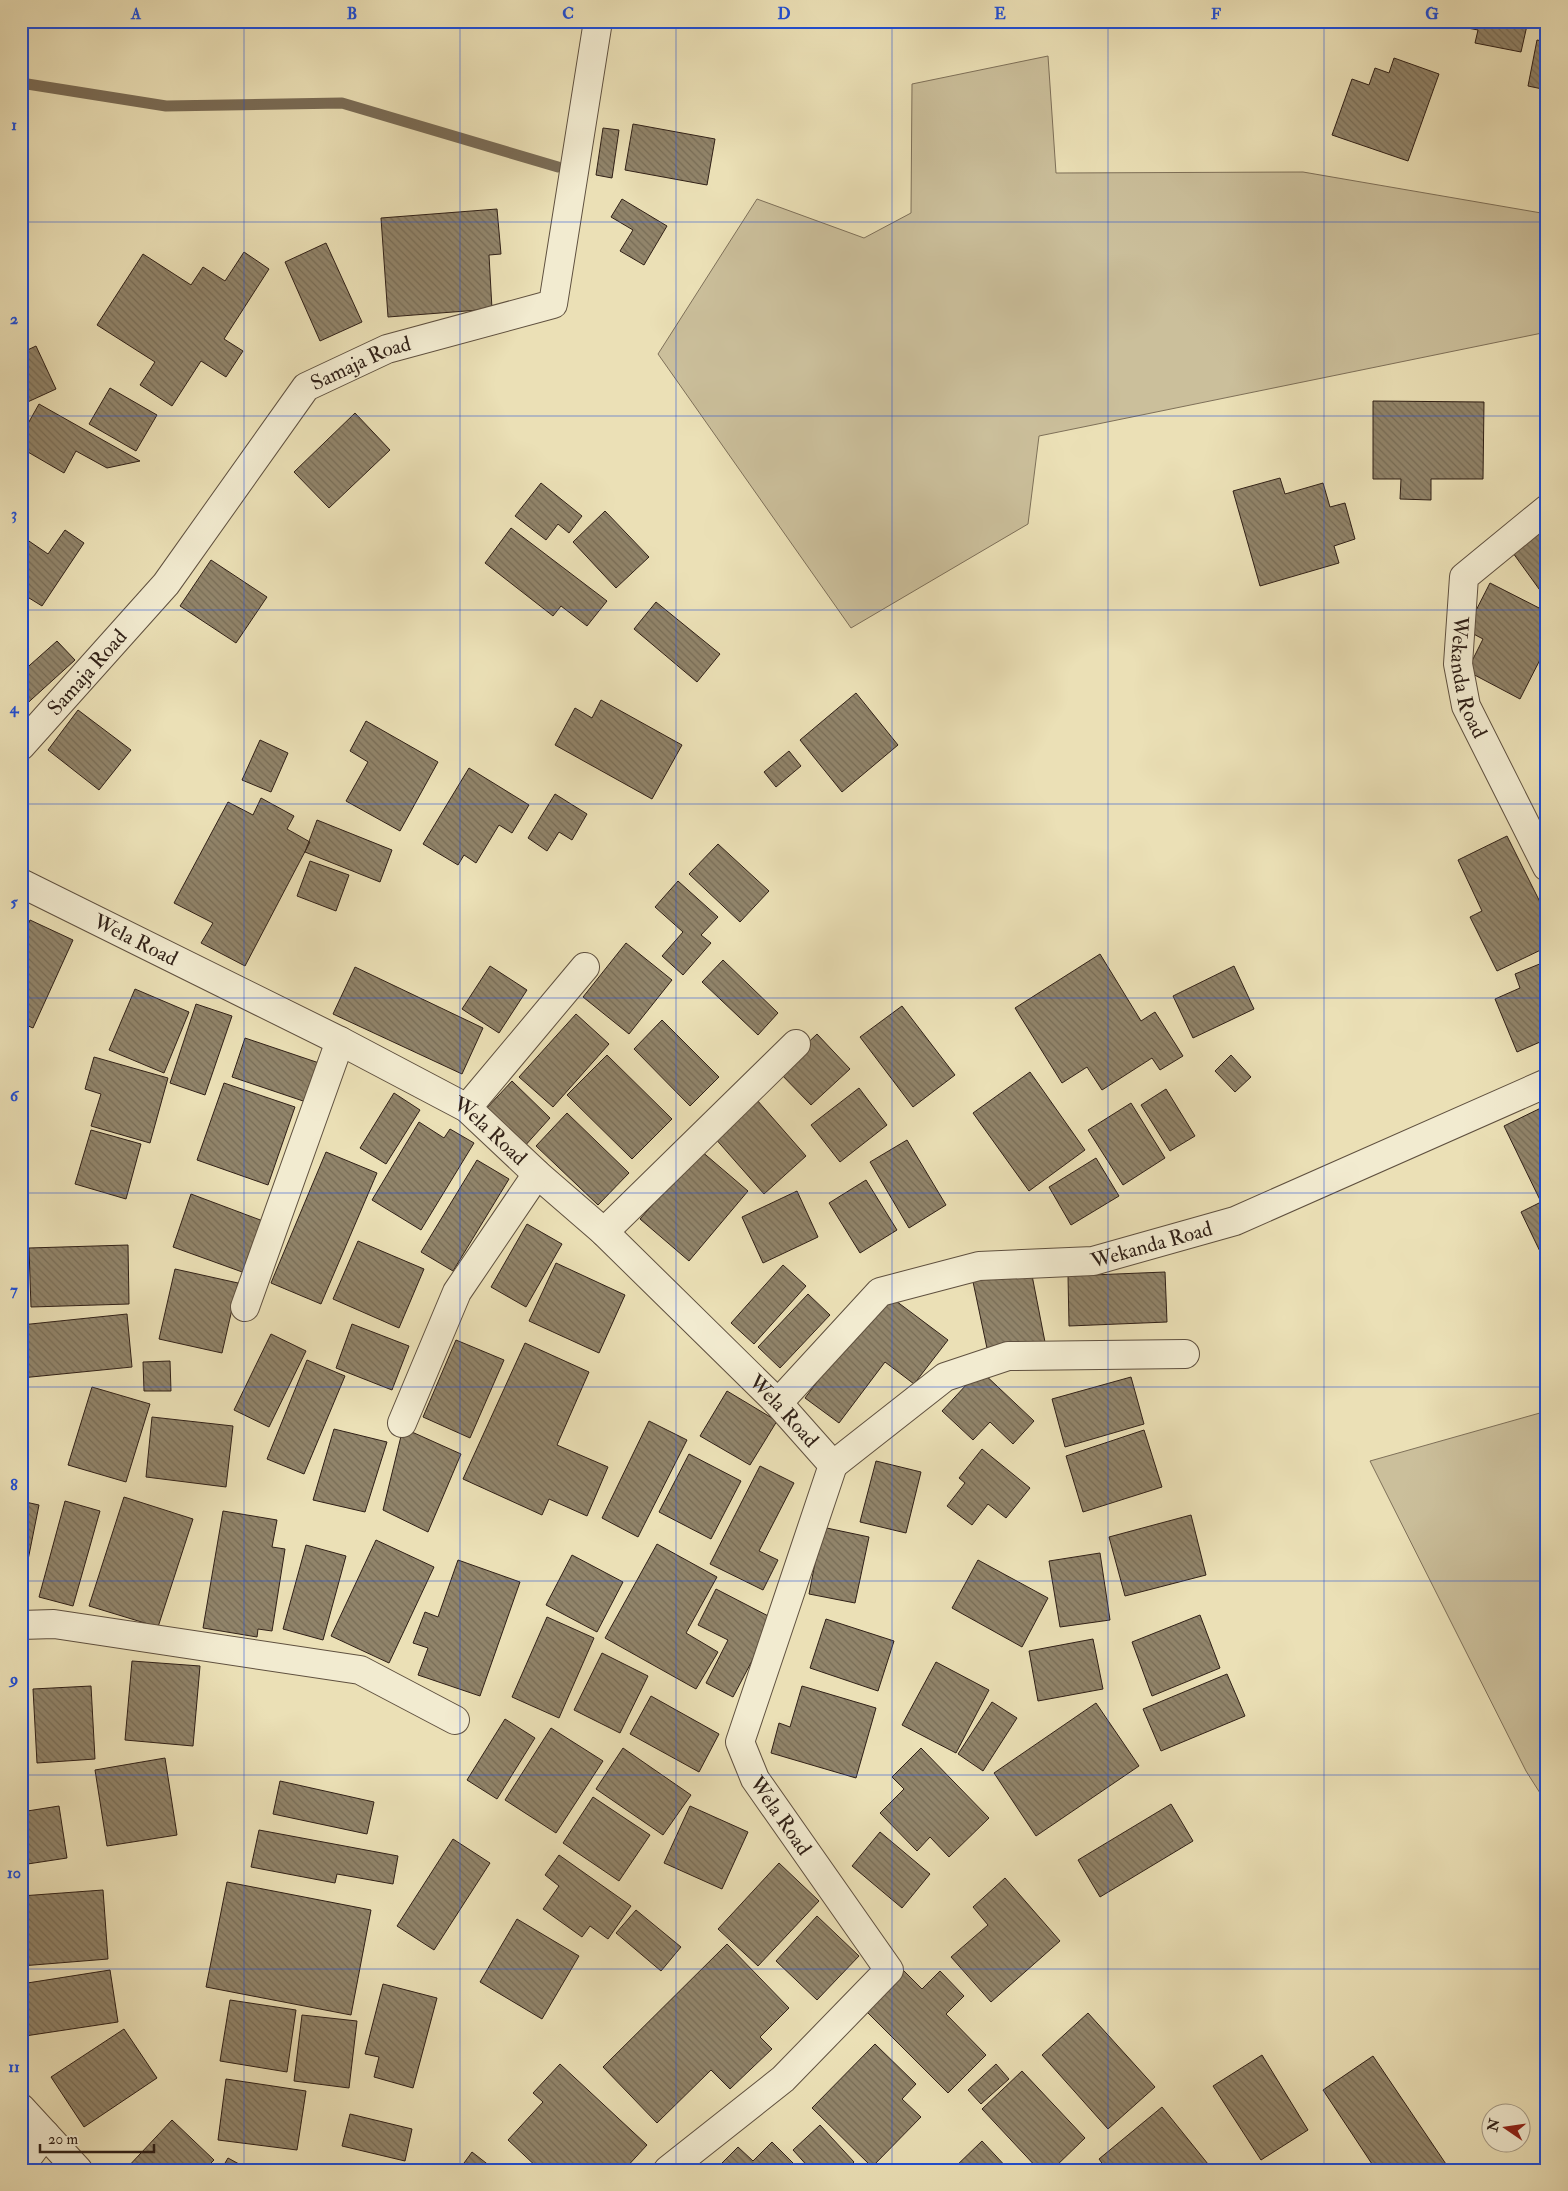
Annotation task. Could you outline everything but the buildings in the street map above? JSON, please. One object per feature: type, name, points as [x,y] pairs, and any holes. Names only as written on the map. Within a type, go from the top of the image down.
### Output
[{"type":"street","name":"Samaja Road","points":[[21,746],[166,584],[306,387],[387,349],[553,304],[598,21]]},
{"type":"street","name":"Wekanda Road","points":[[1547,509],[1464,577],[1458,664],[1466,706],[1547,867]]},
{"type":"street","name":"Wela Road","points":[[21,883],[340,1041],[467,1108],[537,1174],[604,1232],[778,1403],[833,1465],[740,1742],[755,1780],[889,1970],[783,2079],[668,2170]]},
{"type":"street","points":[[467,1108],[585,968]]},
{"type":"street","points":[[245,1307],[340,1041]]},
{"type":"street","points":[[604,1232],[796,1044]]},
{"type":"street","name":"Wekanda Road","points":[[778,1403],[880,1292],[978,1266],[1093,1261],[1235,1221],[1547,1083]]},
{"type":"street","points":[[402,1423],[457,1292],[537,1174]]},
{"type":"street","points":[[833,1465],[945,1377],[1008,1356],[1184,1354]]},
{"type":"street","points":[[21,1625],[54,1624],[360,1670],[455,1720]]},
{"type":"street","points":[[21,2108],[78,2170]]},
{"type":"street","points":[[21,2166],[45,2134]]},
{"type":"shaded area","points":[[1048,56],[1056,173],[1303,172],[1547,214],[1547,332],[1039,436],[1028,524],[851,628],[658,354],[757,199],[864,238],[911,213],[912,84]]},
{"type":"shaded area","points":[[1547,1411],[1547,1804],[1526,1771],[1370,1461]]},
{"type":"waterway","points":[[21,83],[166,106],[342,103],[558,167]]}]
